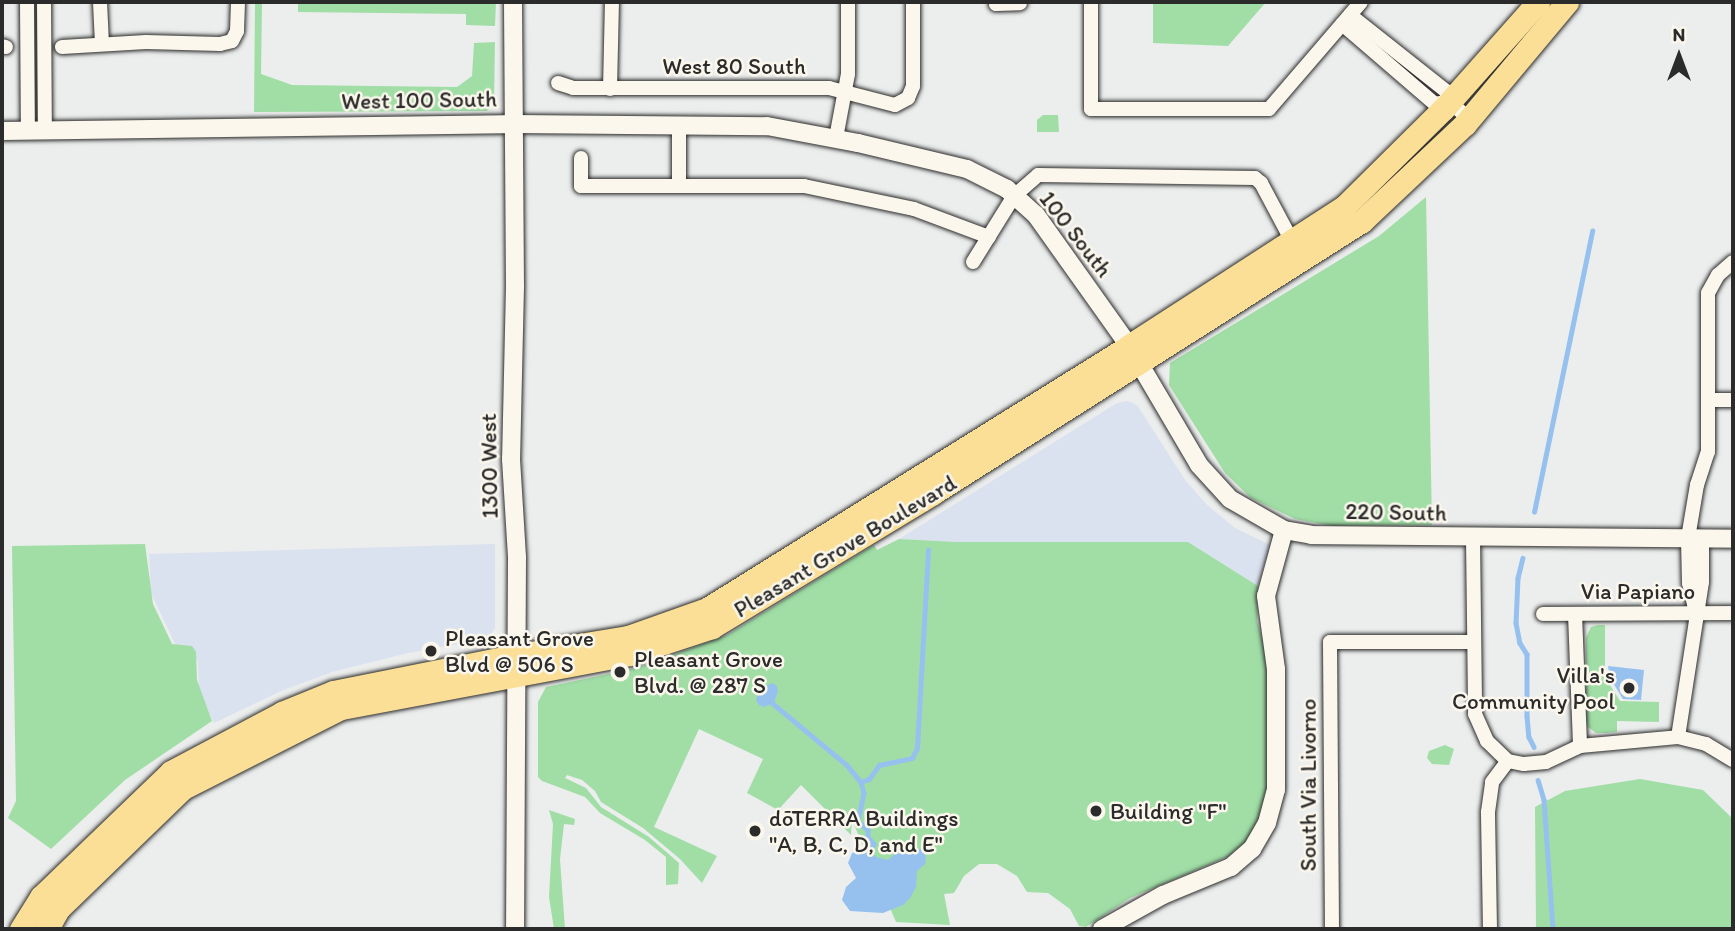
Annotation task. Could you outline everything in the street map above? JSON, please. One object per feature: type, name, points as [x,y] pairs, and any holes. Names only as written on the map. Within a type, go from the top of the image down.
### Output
[{"type":"main road","name":"Pleasant Grove Boulevard","points":[[1134,355],[1292,241],[1344,207],[1449,101],[1538,2]]},
{"type":"main road","name":"Pleasant Grove Boulevard","points":[[21,929],[41,897],[171,772],[234,736],[333,692],[517,664],[630,654],[712,627],[1134,355],[1362,221],[1469,119],[1566,2]]},
{"type":"main road","name":"Pleasant Grove Boulevard","points":[[47,929],[58,909],[183,788],[341,708],[517,664]]},
{"type":"street","points":[[27,2],[36,130]]},
{"type":"street","points":[[36,130],[44,2]]},
{"type":"street","points":[[100,2],[102,44]]},
{"type":"street","points":[[62,47],[102,44],[220,44],[232,41],[237,31],[239,2]]},
{"type":"street","name":"1300 West","points":[[513,2],[511,459],[517,558],[515,929]]},
{"type":"street","points":[[610,89],[612,2]]},
{"type":"street","points":[[836,138],[846,93],[848,2]]},
{"type":"street","name":"West 80 South","points":[[558,83],[573,88],[610,89],[829,88],[895,105],[908,98],[913,86],[913,2]]},
{"type":"street","points":[[996,2],[1020,3]]},
{"type":"street","points":[[1091,2],[1091,109],[1269,109],[1360,2]]},
{"type":"street","points":[[1346,19],[1446,91],[1449,101],[1469,119]]},
{"type":"street","points":[[1346,19],[1434,104],[1449,101]]},
{"type":"street","points":[[1415,87],[1426,75]]},
{"type":"street","name":"West 100 South","points":[[2,131],[514,124],[679,125],[767,126],[836,138]]},
{"type":"street","points":[[679,125],[679,186]]},
{"type":"street","name":"100 South","points":[[836,138],[967,169],[1014,196],[1035,215],[1134,355]]},
{"type":"street","points":[[581,158],[581,186],[804,186],[914,209],[989,237]]},
{"type":"street","points":[[974,262],[1014,196],[1038,175],[1255,178],[1261,183],[1292,241]]},
{"type":"street","points":[[1678,737],[1702,582],[1695,538],[1698,485],[1708,452],[1708,293],[1728,265]]},
{"type":"street","name":"220 South","points":[[1134,355],[1199,466],[1230,499],[1284,530],[1311,535],[1733,539]]},
{"type":"street","points":[[1708,400],[1733,400]]},
{"type":"street","points":[[1102,929],[1163,895],[1231,867],[1252,849],[1267,823],[1276,790],[1276,669],[1266,596],[1284,530]]},
{"type":"street","points":[[1473,538],[1472,642],[1475,714],[1487,741],[1508,761],[1524,764],[1546,762],[1580,746],[1678,737],[1706,744],[1731,758]]},
{"type":"street","name":"Via Papiano","points":[[1542,614],[1733,613]]},
{"type":"street","points":[[1575,614],[1580,746]]},
{"type":"street","name":"South Via Livorno","points":[[1331,929],[1330,642],[1472,642]]},
{"type":"street","points":[[1490,929],[1488,812],[1492,782],[1508,761]]},
{"type":"shaded area","points":[[1127,401],[1137,405],[1185,480],[1206,504],[1235,528],[1270,545],[1258,586],[1188,542],[957,542],[899,539],[1117,403]]},
{"type":"shaded area","points":[[495,544],[495,628],[487,639],[408,653],[332,672],[281,691],[214,723],[199,691],[198,661],[177,648],[151,593],[149,554]]},
{"type":"green space","points":[[255,2],[262,2],[261,74],[292,85],[457,87],[472,76],[474,43],[495,42],[494,104],[487,111],[254,112]]},
{"type":"green space","points":[[298,2],[496,2],[495,26],[466,25],[466,14],[298,12]]},
{"type":"green space","points":[[1153,2],[1266,2],[1228,46],[1153,43]]},
{"type":"green space","points":[[1043,115],[1058,115],[1059,132],[1037,132],[1037,120]]},
{"type":"green space","points":[[1426,197],[1432,525],[1333,526],[1295,519],[1251,498],[1225,473],[1169,385],[1170,363],[1379,236]]},
{"type":"green space","points":[[899,539],[957,542],[1188,542],[1258,586],[1257,621],[1264,644],[1270,712],[1268,796],[1250,838],[1229,856],[1130,898],[1086,927],[1079,926],[1070,909],[1048,893],[1027,892],[1017,876],[997,864],[979,864],[964,876],[954,893],[944,894],[950,925],[896,922],[852,820],[851,835],[801,785],[778,810],[747,793],[763,759],[699,729],[654,827],[717,856],[702,883],[680,859],[643,828],[601,802],[595,791],[582,780],[567,775],[565,778],[586,788],[601,807],[649,837],[679,863],[678,884],[666,885],[666,857],[645,840],[600,813],[585,797],[542,781],[538,777],[538,702],[546,687],[637,668],[727,635],[874,545],[877,550]]},
{"type":"green space","points":[[145,544],[153,604],[172,644],[192,646],[196,652],[197,680],[212,721],[125,780],[51,849],[8,818],[16,801],[12,546]]},
{"type":"green space","points":[[1605,625],[1605,677],[1620,701],[1659,702],[1659,722],[1617,721],[1617,732],[1606,733],[1596,733],[1588,727],[1586,637],[1591,627]]},
{"type":"green space","points":[[1445,745],[1454,749],[1449,765],[1432,764],[1427,758],[1429,751]]},
{"type":"green space","points":[[1640,779],[1703,790],[1733,819],[1733,929],[1536,929],[1535,807],[1565,791]]},
{"type":"green space","points":[[549,810],[575,819],[574,825],[564,824],[560,859],[565,929],[554,929],[549,897],[553,824]]},
{"type":"water","name":"Villa's Community Pool","points":[[1608,666],[1644,670],[1641,700],[1623,699],[1610,678]]},
{"type":"water","points":[[772,683],[777,686],[778,691],[774,703],[764,707],[759,705],[756,700],[759,690]]},
{"type":"water","points":[[906,845],[923,850],[926,858],[925,864],[917,871],[916,887],[910,898],[903,905],[883,913],[850,911],[842,900],[846,887],[856,878],[848,863],[852,853],[868,847],[876,857],[888,860]]},
{"type":"waterway","points":[[1534,512],[1592,231]]},
{"type":"waterway","points":[[861,782],[869,779],[879,765],[912,758],[917,748],[928,550]]},
{"type":"waterway","points":[[1523,558],[1518,578],[1516,623],[1520,643],[1527,654],[1527,716],[1529,737],[1534,747]]},
{"type":"waterway","points":[[771,702],[847,765],[861,782],[864,793],[858,821],[868,830],[868,837],[874,844],[870,853]]},
{"type":"waterway","points":[[1538,780],[1544,800],[1553,929]]},
{"type":"place","name":"Pleasant Grove Blvd @ 506 S","points":[[431,651]]},
{"type":"place","name":"Pleasant Grove Blvd. @ 287 S","points":[[620,672]]},
{"type":"place","name":"Villa's Community Pool","points":[[1629,688]]},
{"type":"place","name":"Building \"F\"","points":[[1096,811]]},
{"type":"place","name":"dōTERRA Buildings \"A, B, C, D, and E\"","points":[[755,831]]}]
